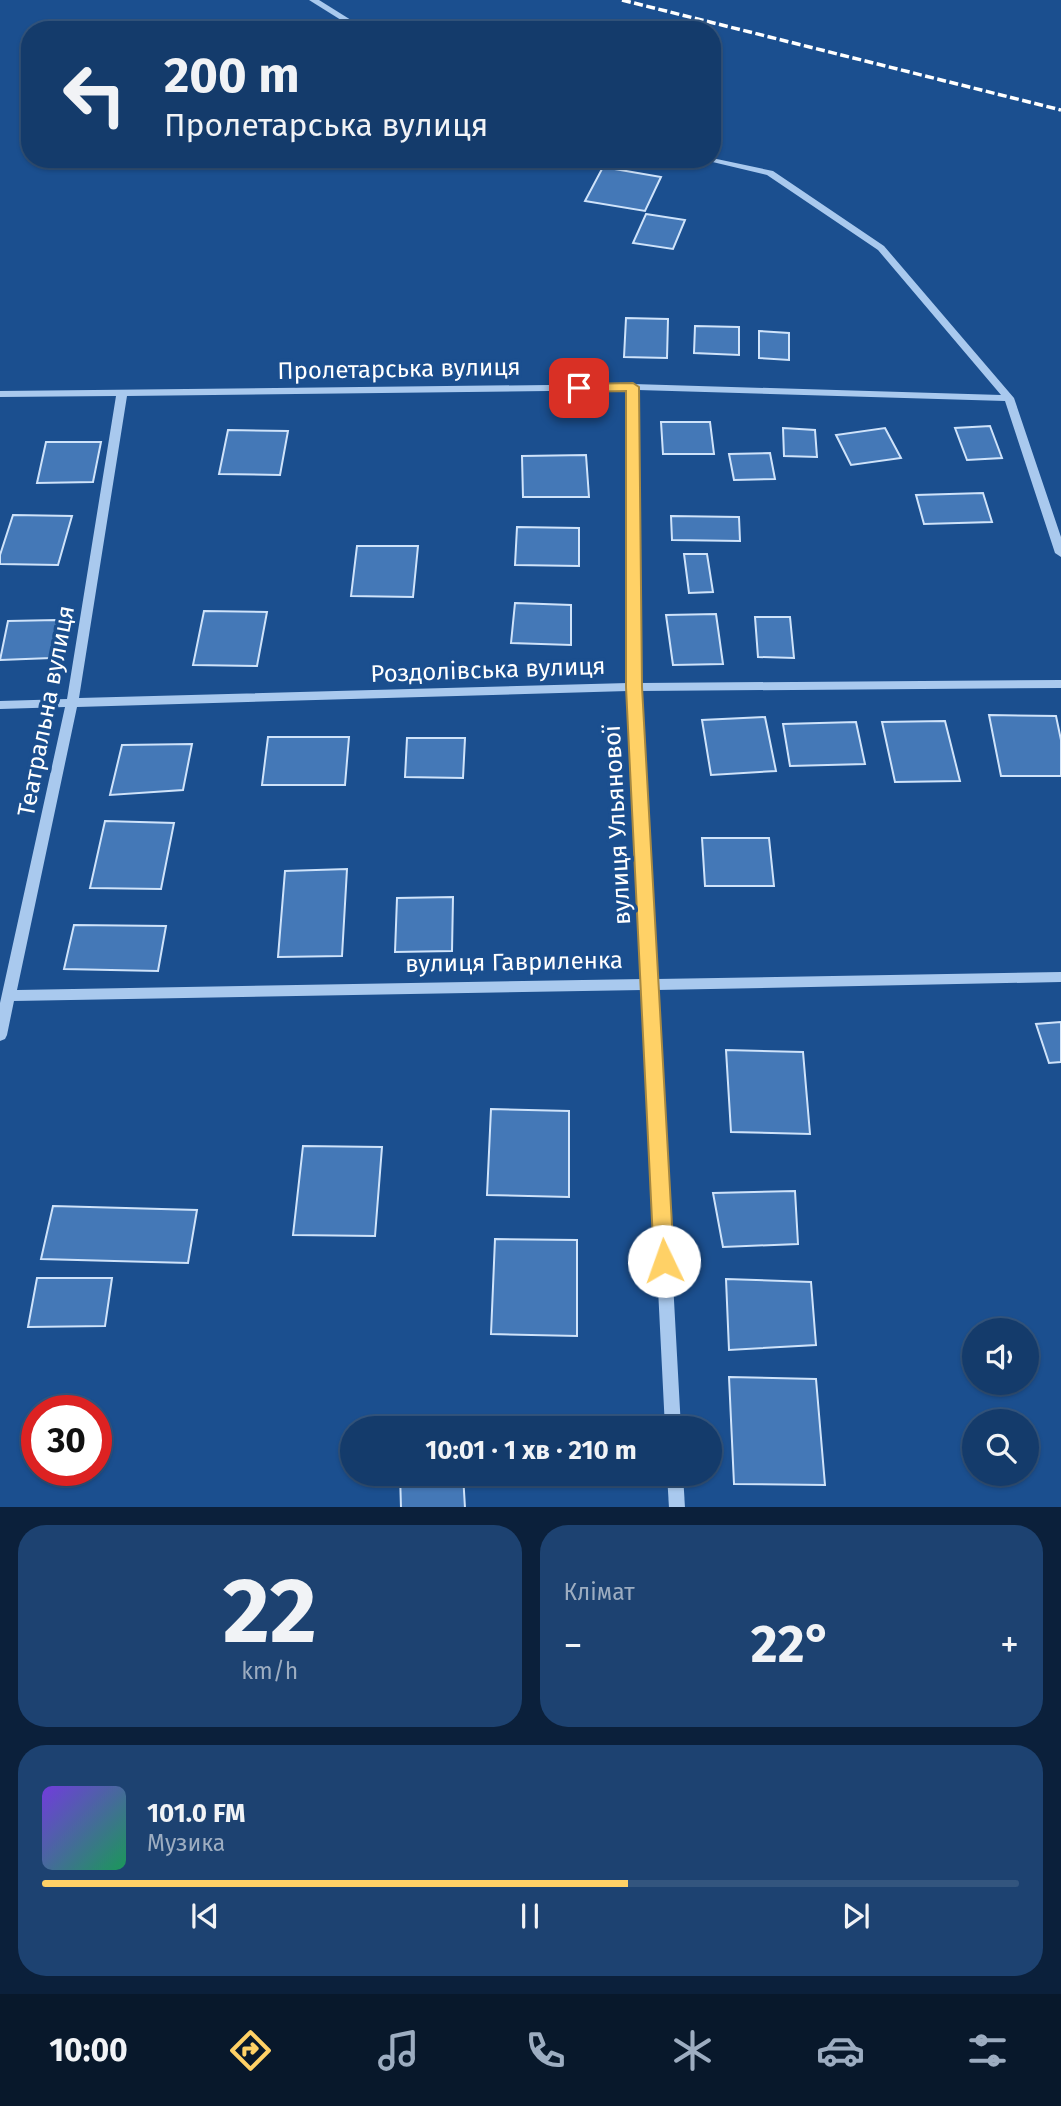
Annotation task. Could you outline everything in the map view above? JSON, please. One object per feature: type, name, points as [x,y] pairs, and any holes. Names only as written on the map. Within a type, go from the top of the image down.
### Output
[{"type":"street","points":[[313,0],[348,21]]},
{"type":"street","points":[[721,163],[770,173],[881,248],[1009,398],[1061,552]]},
{"type":"street","name":"Пролетарська вулиця","points":[[0,394],[633,387],[1009,398]]},
{"type":"street","name":"вулиця Ульянової","points":[[633,387],[634,687],[672,1416]]},
{"type":"street","name":"Театральна вулиця","points":[[0,1035],[72,704],[122,393]]},
{"type":"street","name":"Роздолівська вулиця","points":[[0,705],[634,687],[1061,684]]},
{"type":"street","name":"вулиця Гавриленка","points":[[10,996],[650,982],[1061,977]]},
{"type":"street","points":[[676,1486],[677,1507]]},
{"type":"building","points":[[602,168],[661,177],[645,211],[585,201]]},
{"type":"building","points":[[646,214],[685,220],[673,249],[633,243]]},
{"type":"building","points":[[626,318],[668,319],[667,358],[624,357]]},
{"type":"building","points":[[695,326],[739,327],[739,355],[694,353]]},
{"type":"building","points":[[759,331],[789,333],[789,360],[759,358]]},
{"type":"building","points":[[661,422],[710,422],[714,454],[663,454]]},
{"type":"building","points":[[990,426],[1002,458],[967,460],[955,428]]},
{"type":"building","points":[[783,428],[815,430],[817,457],[784,456]]},
{"type":"building","points":[[885,428],[901,458],[851,465],[836,435]]},
{"type":"building","points":[[228,430],[288,431],[280,475],[219,474]]},
{"type":"building","points":[[46,442],[101,442],[93,482],[37,483]]},
{"type":"building","points":[[770,453],[775,479],[734,480],[729,454]]},
{"type":"building","points":[[586,455],[589,497],[523,497],[522,456]]},
{"type":"building","points":[[983,493],[992,522],[924,524],[916,495]]},
{"type":"building","points":[[13,515],[72,516],[58,565],[0,564],[0,555]]},
{"type":"building","points":[[671,516],[739,517],[740,541],[672,540]]},
{"type":"building","points":[[517,527],[579,528],[579,566],[515,565]]},
{"type":"building","points":[[357,546],[418,546],[413,597],[351,596]]},
{"type":"building","points":[[684,554],[707,554],[713,592],[689,593]]},
{"type":"building","points":[[515,603],[571,605],[571,645],[511,643]]},
{"type":"building","points":[[204,611],[267,612],[257,666],[193,665]]},
{"type":"building","points":[[716,614],[723,664],[673,665],[666,615]]},
{"type":"building","points":[[755,617],[790,617],[794,658],[758,657]]},
{"type":"building","points":[[57,620],[51,658],[0,660],[8,621]]},
{"type":"building","points":[[989,715],[1056,716],[1061,740],[1061,776],[1001,776]]},
{"type":"building","points":[[765,717],[776,771],[711,775],[702,720]]},
{"type":"building","points":[[945,721],[960,781],[895,782],[882,722]]},
{"type":"building","points":[[856,722],[865,764],[790,766],[783,724]]},
{"type":"building","points":[[268,737],[349,737],[345,785],[262,785]]},
{"type":"building","points":[[407,738],[465,738],[463,778],[405,777]]},
{"type":"building","points":[[192,744],[183,790],[110,795],[122,745]]},
{"type":"building","points":[[105,821],[174,823],[161,889],[90,888]]},
{"type":"building","points":[[702,838],[769,838],[774,886],[705,886]]},
{"type":"building","points":[[347,869],[342,956],[278,957],[285,871]]},
{"type":"building","points":[[453,897],[452,951],[395,952],[397,898]]},
{"type":"building","points":[[74,925],[166,926],[158,971],[64,969]]},
{"type":"building","points":[[1061,1022],[1061,1062],[1049,1063],[1036,1024]]},
{"type":"building","points":[[726,1050],[803,1052],[810,1134],[731,1132]]},
{"type":"building","points":[[491,1109],[569,1111],[569,1197],[487,1195]]},
{"type":"building","points":[[303,1146],[382,1147],[375,1236],[293,1235]]},
{"type":"building","points":[[795,1191],[798,1244],[723,1247],[713,1193]]},
{"type":"building","points":[[53,1206],[197,1210],[188,1263],[41,1259]]},
{"type":"building","points":[[495,1239],[577,1240],[577,1336],[491,1334]]},
{"type":"building","points":[[37,1278],[112,1278],[105,1326],[28,1327]]},
{"type":"building","points":[[726,1279],[811,1282],[816,1345],[729,1350]]},
{"type":"building","points":[[729,1377],[816,1379],[825,1485],[734,1484]]},
{"type":"building","points":[[400,1486],[464,1486],[465,1507],[401,1507]]},
{"type":"railway","points":[[622,0],[706,21]]},
{"type":"railway","points":[[721,25],[1061,110]]},
{"type":"route","points":[[579,388],[633,387],[634,687],[664,1261]]}]
